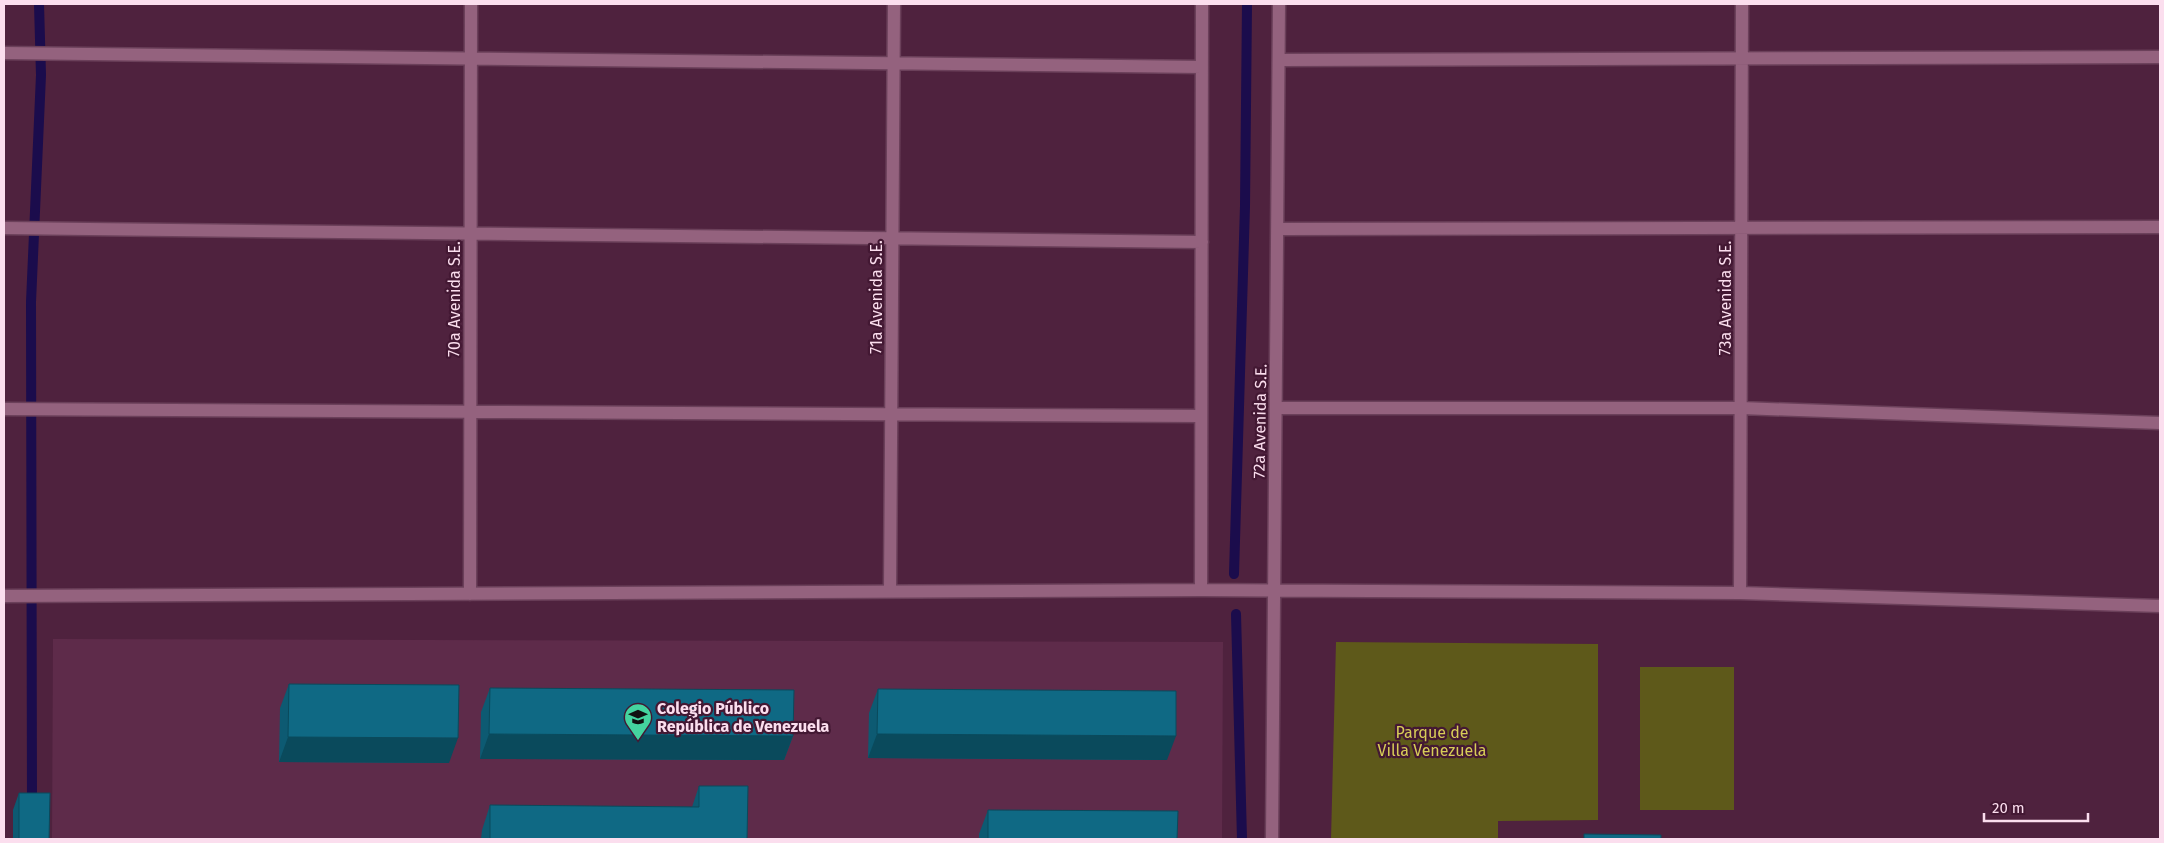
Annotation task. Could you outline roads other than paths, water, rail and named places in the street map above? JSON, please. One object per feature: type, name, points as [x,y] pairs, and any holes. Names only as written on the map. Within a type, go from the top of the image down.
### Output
[{"type":"street","name":"70a Avenida S.E.","points":[[470,594],[471,4]]},
{"type":"street","name":"71a Avenida S.E.","points":[[890,590],[894,4]]},
{"type":"street","points":[[1201,590],[1202,4]]},
{"type":"street","name":"72a Avenida S.E.","points":[[1272,839],[1279,4]]},
{"type":"street","name":"73a Avenida S.E.","points":[[1740,593],[1742,4]]},
{"type":"street","points":[[4,53],[1202,67]]},
{"type":"street","points":[[1279,60],[2160,57]]},
{"type":"street","points":[[1278,229],[2160,227]]},
{"type":"street","points":[[4,228],[1202,242]]},
{"type":"street","points":[[1276,408],[1741,408],[2160,423]]},
{"type":"street","points":[[4,409],[1201,416]]},
{"type":"street","points":[[4,596],[890,590],[1201,590],[1274,592],[1740,593],[2160,606]]},
{"type":"waterway","points":[[32,806],[31,302],[41,75],[39,4]]},
{"type":"waterway","points":[[1234,574],[1245,206],[1247,4]]},
{"type":"waterway","points":[[1236,614],[1242,839]]},
{"type":"place","name":"Colegio Público República de Venezuela","points":[[638,741]]},
{"type":"park label","name":"Parque de Villa Venezuela","points":[[1432,741]]}]
